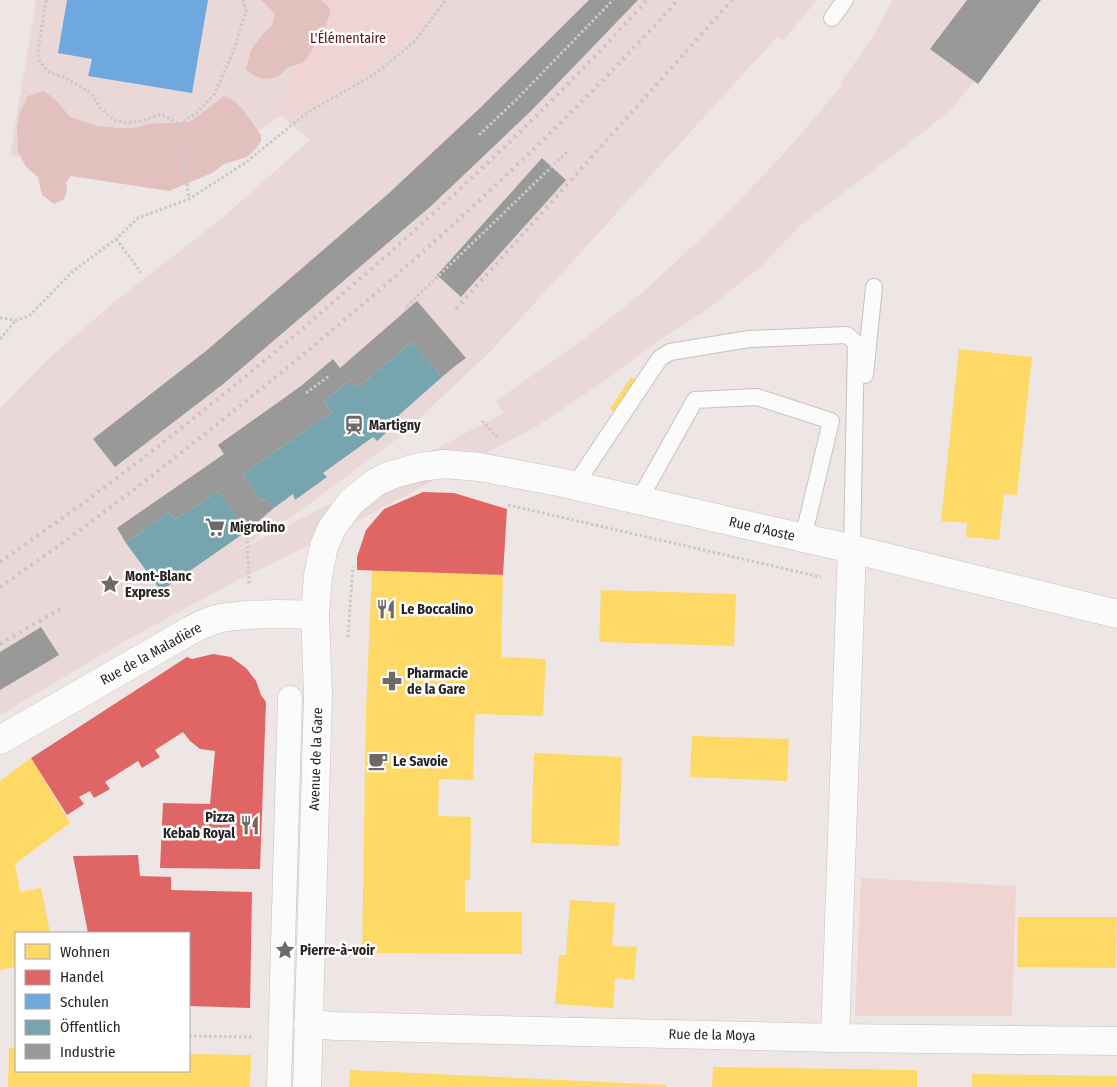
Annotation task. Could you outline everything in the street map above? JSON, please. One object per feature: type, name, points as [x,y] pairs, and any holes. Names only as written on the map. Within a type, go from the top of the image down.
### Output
[{"type":"street","name":"Rue d'Aoste","points":[[405,470],[434,465],[463,465],[575,486],[852,549],[1117,614]]},
{"type":"street","name":"Avenue de la Gare","points":[[307,1087],[318,695],[315,615],[320,559],[332,528],[341,513],[376,482],[405,470]]},
{"type":"street","points":[[835,1038],[852,549]]},
{"type":"street","name":"Rue de la Maladière","points":[[0,740],[191,630],[209,622],[227,617],[269,614],[315,615]]},
{"type":"street","points":[[280,1087],[290,698]]},
{"type":"street","name":"Rue de la Moya","points":[[308,1024],[835,1038],[1117,1041]]},
{"type":"lane","points":[[832,18],[845,0]]},
{"type":"lane","points":[[852,549],[851,520],[874,287]]},
{"type":"lane","points":[[847,335],[856,343],[852,549],[575,486],[660,358],[670,352],[749,339],[847,335]]},
{"type":"lane","points":[[638,500],[694,400],[758,397],[831,421],[803,538]]},
{"type":"path","points":[[46,0],[38,51],[40,62],[50,74],[62,76],[91,94],[101,109],[114,120],[127,123],[141,121],[161,114],[179,124]]},
{"type":"path","points":[[179,124],[196,114],[214,95],[233,52],[246,11],[244,0]]},
{"type":"path","points":[[0,318],[17,320],[29,316],[72,272],[116,239],[138,218],[189,199],[245,163],[308,112],[375,74],[415,42],[446,0]]},
{"type":"path","points":[[479,135],[517,99],[613,0]]},
{"type":"path","points":[[179,124],[189,199]]},
{"type":"path","points":[[407,310],[405,308],[568,151]]},
{"type":"path","points":[[116,239],[142,274]]},
{"type":"path","points":[[0,339],[17,320]]},
{"type":"path","points":[[306,393],[329,376]]},
{"type":"path","points":[[506,504],[822,578]]},
{"type":"path","points":[[247,531],[249,587]]},
{"type":"path","points":[[348,639],[354,560]]},
{"type":"path","points":[[190,1036],[260,1038]]},
{"type":"shaded area","points":[[36,0],[817,0],[783,41],[777,37],[491,351],[398,438],[300,511],[229,555],[504,413],[496,401],[581,341],[643,292],[709,231],[780,158],[841,87],[839,85],[872,38],[893,0],[1036,0],[983,71],[953,107],[925,131],[802,224],[760,267],[708,309],[655,343],[610,377],[539,425],[348,526],[238,580],[125,641],[0,715],[0,409],[45,362],[113,303],[221,219],[310,140],[281,116],[186,176],[165,186],[10,155]]},
{"type":"shaded area","points":[[261,0],[321,0],[326,4],[330,12],[315,46],[306,59],[301,63],[291,66],[280,75],[266,79],[254,75],[246,69],[251,50],[263,34],[272,26],[275,13]]},
{"type":"shaded area","points":[[44,91],[57,101],[70,117],[97,126],[118,128],[190,122],[224,96],[241,107],[261,135],[261,141],[247,157],[224,164],[212,173],[169,191],[71,176],[66,182],[67,191],[64,199],[54,204],[42,195],[38,177],[26,167],[18,152],[17,129],[20,112],[28,96]]},
{"type":"green space","name":"L'Élémentaire","points":[[321,0],[438,0],[409,35],[370,68],[298,114],[281,116]]},
{"type":"green space","points":[[861,878],[1016,886],[1012,1016],[855,1016]]},
{"type":"building: Wohnen","points":[[959,349],[1032,357],[1017,495],[1004,494],[999,540],[966,537],[967,523],[941,521]]},
{"type":"building: Wohnen","points":[[631,377],[638,381],[617,414],[610,409]]},
{"type":"building: Wohnen","points":[[372,570],[503,575],[501,657],[546,659],[543,716],[475,714],[473,780],[439,779],[438,816],[471,817],[470,881],[465,880],[465,912],[522,912],[522,954],[362,953],[366,710]]},
{"type":"building: Wohnen","points":[[601,590],[736,594],[734,646],[599,642]]},
{"type":"building: Wohnen","points":[[692,736],[789,739],[787,781],[690,777]]},
{"type":"building: Wohnen","points":[[534,753],[622,757],[619,846],[531,843]]},
{"type":"building: Wohnen","points":[[31,758],[70,823],[15,864],[20,892],[41,888],[50,932],[15,932],[15,967],[0,970],[0,781]]},
{"type":"building: Wohnen","points":[[570,900],[615,903],[612,946],[637,947],[634,980],[615,978],[613,1008],[555,1004],[559,955],[566,955]]},
{"type":"building: Wohnen","points":[[1018,917],[1117,917],[1116,968],[1017,967]]},
{"type":"building: Wohnen","points":[[9,1048],[15,1048],[15,1072],[190,1072],[190,1054],[251,1055],[250,1087],[8,1087]]},
{"type":"building: Wohnen","points":[[713,1067],[917,1070],[917,1087],[712,1087]]},
{"type":"building: Wohnen","points":[[350,1070],[667,1085],[667,1087],[349,1087]]},
{"type":"building: Wohnen","points":[[972,1074],[1117,1076],[1117,1087],[972,1087]]},
{"type":"building: Handel","points":[[423,492],[454,493],[507,509],[503,575],[357,570],[357,557],[366,530],[384,509]]},
{"type":"building: Handel","points":[[213,654],[231,657],[246,668],[256,681],[261,695],[266,702],[260,869],[160,868],[163,803],[210,804],[215,751],[200,749],[183,732],[155,750],[160,757],[142,768],[138,761],[105,782],[110,789],[94,798],[90,791],[79,797],[84,804],[67,815],[31,758],[187,657],[192,659]]},
{"type":"building: Handel","points":[[138,855],[140,876],[171,877],[171,890],[252,892],[250,1008],[190,1006],[190,932],[88,932],[73,856]]},
{"type":"building: Schulen","points":[[67,0],[208,0],[192,93],[88,76],[92,59],[58,53]]},
{"type":"building: Öffentlich","points":[[412,342],[442,377],[399,415],[401,419],[377,441],[373,437],[323,473],[327,477],[295,500],[293,494],[274,508],[265,498],[261,501],[243,474],[332,412],[324,402],[350,380],[357,388]]},
{"type":"building: Öffentlich","points":[[219,491],[247,531],[161,591],[126,543],[169,512],[175,519]]},
{"type":"building: Industrie","points":[[589,0],[638,0],[532,110],[431,206],[222,385],[115,467],[93,439],[206,351],[388,194],[479,109]]},
{"type":"building: Industrie","points":[[967,0],[1041,0],[978,84],[930,49]]},
{"type":"building: Industrie","points":[[542,158],[566,180],[461,297],[437,275]]},
{"type":"building: Industrie","points":[[417,301],[466,358],[442,377],[412,342],[357,388],[350,380],[324,402],[332,412],[243,474],[261,501],[265,498],[274,508],[247,531],[219,491],[175,519],[169,512],[126,543],[117,528],[224,454],[218,445],[301,386],[333,359],[340,368]]},
{"type":"building: Industrie","points":[[41,627],[59,655],[0,690],[0,652]]},
{"type":"railway","points":[[0,562],[169,438],[330,305],[413,232],[533,119],[647,0]]},
{"type":"railway","points":[[0,587],[152,475],[241,405],[356,310],[468,211],[522,160],[627,55],[678,0]]},
{"type":"railway","points":[[456,309],[732,0]]},
{"type":"railway","points":[[0,644],[65,606]]},
{"type":"place","name":"Martigny","points":[[354,425]]},
{"type":"place","name":"Migrolino","points":[[215,527]]},
{"type":"place","name":"Mont-Blanc Express","points":[[110,584]]},
{"type":"place","name":"Le Boccalino","points":[[386,609]]},
{"type":"place","name":"Pharmacie de la Gare","points":[[392,681]]},
{"type":"place","name":"Le Savoie","points":[[378,761]]},
{"type":"place","name":"Pizza Kebab Royal","points":[[250,825]]},
{"type":"place","name":"Pierre-à-voir","points":[[285,950]]}]
